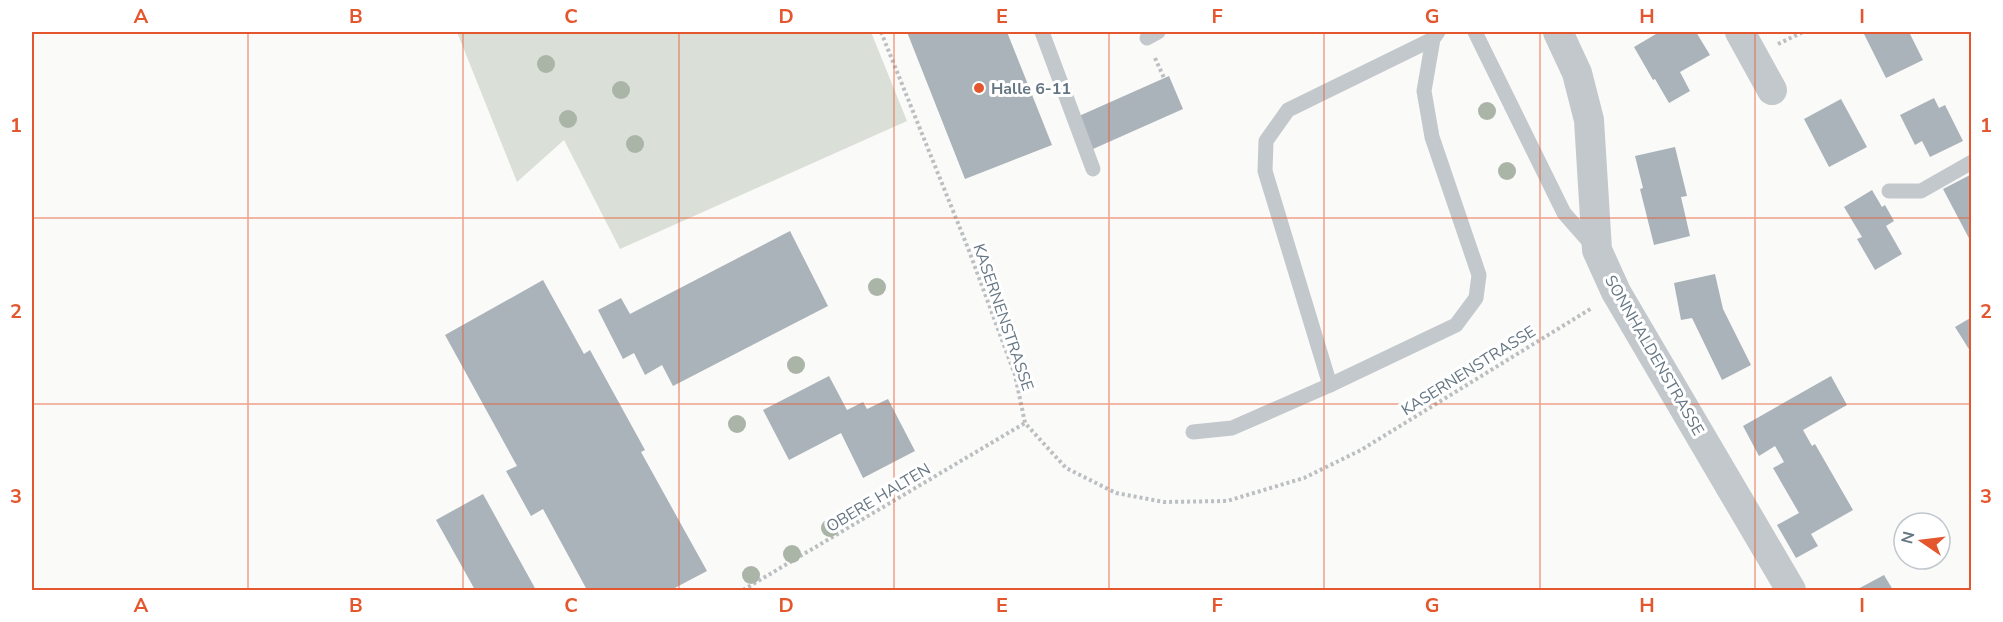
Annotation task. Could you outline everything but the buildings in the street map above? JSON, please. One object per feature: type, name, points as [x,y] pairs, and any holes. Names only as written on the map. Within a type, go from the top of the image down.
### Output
[{"type":"street","name":"SONNHALDENSTRASSE","points":[[1558,32],[1577,73],[1589,120],[1597,250],[1616,292],[1791,591]]},
{"type":"street","points":[[1740,32],[1772,90]]},
{"type":"lane","points":[[1041,32],[1093,169]]},
{"type":"lane","points":[[1475,32],[1564,213],[1597,250]]},
{"type":"lane","points":[[1193,432],[1232,428],[1330,385],[1456,325],[1476,298],[1479,275],[1432,137],[1424,91],[1435,35]]},
{"type":"lane","points":[[1330,385],[1265,171],[1266,141],[1288,110],[1435,35]]},
{"type":"lane","points":[[1889,190],[1921,192],[1971,162]]},
{"type":"path","name":"KASERNENSTRASSE","points":[[881,32],[968,248],[1015,375],[1025,423],[1066,468],[1116,493],[1164,502],[1227,501],[1304,478],[1361,450],[1616,292]]},
{"type":"path","name":"OBERE HALTEN","points":[[743,591],[1025,423]]},
{"type":"shaded area","points":[[457,32],[871,32],[907,121],[620,249],[564,140],[517,182]]},
{"type":"place","name":"Halle 6-11","points":[[979,88]]}]
